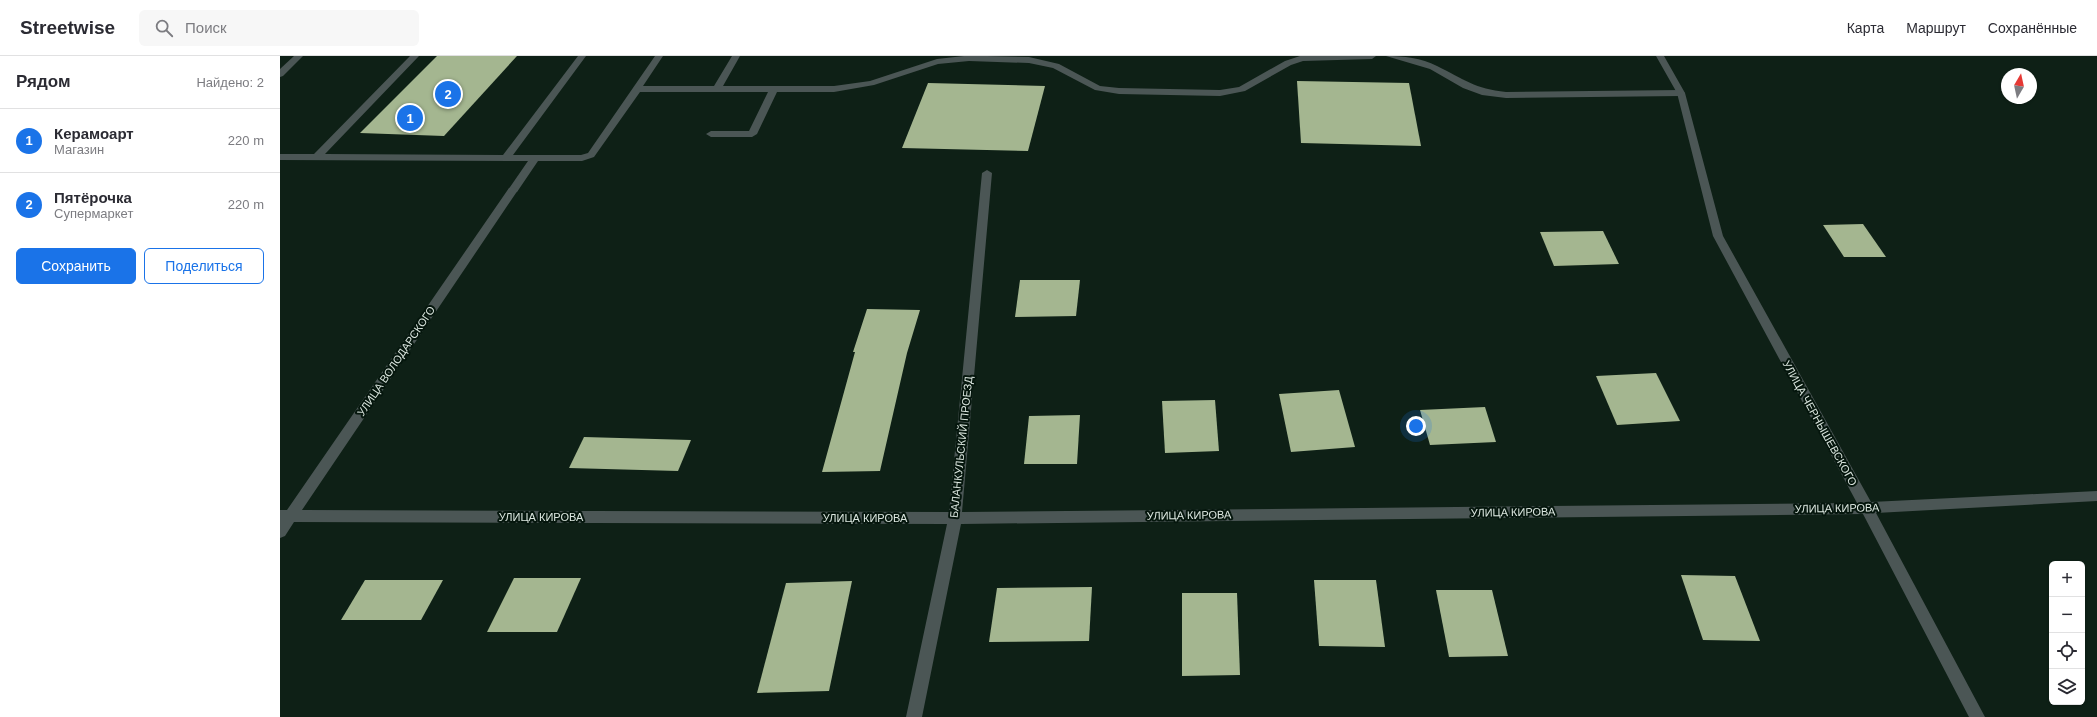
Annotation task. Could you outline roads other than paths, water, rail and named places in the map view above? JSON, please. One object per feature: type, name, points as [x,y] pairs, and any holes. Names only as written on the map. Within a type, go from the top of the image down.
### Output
[{"type":"street","points":[[280,74],[299,56]]},
{"type":"street","points":[[317,157],[415,56]]},
{"type":"street","points":[[506,158],[582,56]]},
{"type":"street","points":[[280,157],[582,158],[591,155],[596,150],[659,56]]},
{"type":"street","points":[[718,89],[736,56]]},
{"type":"street","points":[[637,89],[774,89],[841,87],[871,83],[937,62],[969,58],[1029,60],[1056,66],[1098,88],[1119,91],[1220,92],[1242,89],[1288,63],[1302,58],[1372,56]]},
{"type":"street","points":[[1390,56],[1412,60],[1433,68],[1466,86],[1485,93],[1506,95],[1681,93]]},
{"type":"street","name":"УЛИЦА ЧЕРНЫШЕВСКОГО","points":[[1660,56],[1681,93],[1718,236],[1867,508],[1977,717]]},
{"type":"street","points":[[711,134],[752,134],[774,89]]},
{"type":"street","name":"УЛИЦА ВОЛОДАРСКОГО","points":[[280,532],[285,516],[535,158]]},
{"type":"street","name":"БАЛАНКУЛЬСКИЙ ПРОЕЗД","points":[[914,717],[955,518],[987,173]]},
{"type":"street","name":"УЛИЦА КИРОВА","points":[[285,516],[955,518],[1867,508],[2097,496]]},
{"type":"place","name":"Пятёрочка","points":[[448,94]]},
{"type":"place","name":"Керамоарт","points":[[410,118]]}]
